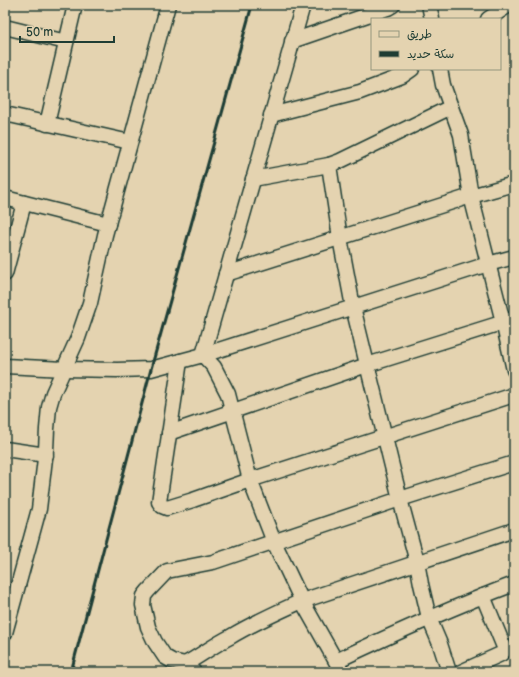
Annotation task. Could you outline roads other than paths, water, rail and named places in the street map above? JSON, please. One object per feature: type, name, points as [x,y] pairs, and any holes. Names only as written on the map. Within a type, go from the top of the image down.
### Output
[{"type":"street","points":[[48,124],[75,5]]},
{"type":"street","points":[[5,633],[39,509],[46,455],[47,429],[53,393],[78,338],[90,303],[108,224],[168,5]]},
{"type":"street","points":[[204,355],[303,5]]},
{"type":"street","points":[[292,41],[393,5]]},
{"type":"street","points":[[429,5],[432,18]]},
{"type":"street","points":[[490,18],[509,5]]},
{"type":"street","points":[[5,26],[66,42]]},
{"type":"street","points":[[271,114],[360,92],[402,76],[411,70]]},
{"type":"street","points":[[440,70],[443,85],[463,143],[471,196],[488,264],[509,320],[514,370]]},
{"type":"street","points":[[253,179],[329,165],[451,107]]},
{"type":"street","points":[[5,114],[130,142]]},
{"type":"street","points":[[329,165],[340,238],[353,307],[384,437],[417,562],[429,618],[449,672]]},
{"type":"street","points":[[226,274],[471,196],[514,184]]},
{"type":"street","points":[[5,198],[108,224]]},
{"type":"street","points":[[5,274],[24,203]]},
{"type":"street","points":[[5,366],[64,369],[151,369],[204,355],[514,257]]},
{"type":"street","points":[[169,433],[367,365],[509,320]]},
{"type":"street","points":[[204,355],[214,367],[228,394],[250,480],[274,542],[302,601],[339,666],[411,626],[514,584]]},
{"type":"street","points":[[180,361],[159,502],[162,506],[167,508],[514,395]]},
{"type":"street","points":[[5,449],[46,455]]},
{"type":"street","points":[[514,463],[400,499],[213,562],[167,571],[144,596],[143,605],[148,627],[155,642],[165,657],[189,668],[202,655],[230,637],[302,601],[514,530]]},
{"type":"street","points":[[461,672],[501,654],[504,651],[504,647],[483,596]]},
{"type":"railway","points":[[71,672],[151,369],[252,5]]}]
